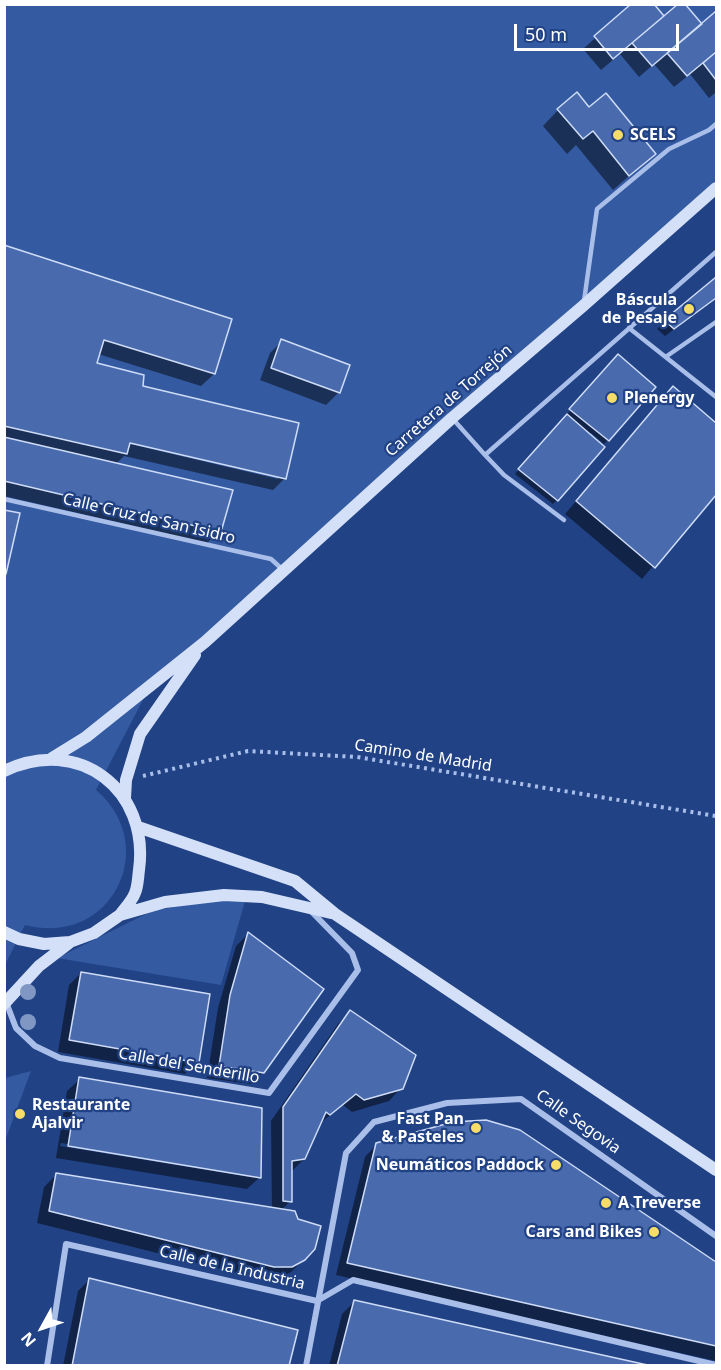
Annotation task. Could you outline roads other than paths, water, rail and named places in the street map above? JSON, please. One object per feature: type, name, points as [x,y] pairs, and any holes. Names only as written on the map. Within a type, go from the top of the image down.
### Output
[{"type":"street","name":"Carretera de Torrejón","points":[[205,642],[452,418],[717,188]]},
{"type":"street","points":[[52,758],[86,737],[205,642]]},
{"type":"street","points":[[120,915],[135,894],[142,851],[138,827],[126,798],[126,780],[140,734],[205,642]]},
{"type":"street","points":[[4,771],[33,760],[52,758],[83,766],[103,777],[126,798]]},
{"type":"street","points":[[138,827],[295,881],[335,914],[717,1170]]},
{"type":"street","points":[[4,932],[19,939],[44,944],[70,942],[94,933],[120,915],[165,902],[224,895],[262,897],[335,914]]},
{"type":"street","name":"Calle del Senderillo","points":[[5,1003],[16,1028],[35,1046],[60,1058],[269,1093],[358,970],[352,953],[307,908]]},
{"type":"street","points":[[5,1003],[39,966],[70,942]]},
{"type":"street","name":"Calle Segovia","points":[[317,1301],[346,1154],[374,1122],[447,1103],[520,1099],[717,1236]]},
{"type":"street","name":"Calle de la Industria","points":[[47,1365],[66,1244],[317,1301],[353,1280],[717,1365]]},
{"type":"street","points":[[306,1365],[317,1301]]},
{"type":"lane","points":[[583,306],[597,209],[669,149],[717,124]]},
{"type":"lane","points":[[485,455],[717,252]]},
{"type":"lane","points":[[667,356],[717,322]]},
{"type":"lane","points":[[629,328],[717,397]]},
{"type":"lane","points":[[452,418],[504,475],[564,520]]},
{"type":"lane","name":"Calle Cruz de San Isidro","points":[[4,499],[272,559],[284,571]]},
{"type":"place","name":"SCELS","points":[[618,135]]},
{"type":"place","name":"Báscula de Pesaje","points":[[689,309]]},
{"type":"place","name":"Plenergy","points":[[612,398]]},
{"type":"place","name":"Restaurante Ajalvir","points":[[20,1114]]},
{"type":"place","name":"Fast Pan & Pasteles","points":[[476,1128]]},
{"type":"place","name":"Neumáticos Paddock","points":[[556,1165]]},
{"type":"place","name":"A Treverse","points":[[606,1203]]},
{"type":"place","name":"Cars and Bikes","points":[[654,1232]]}]
